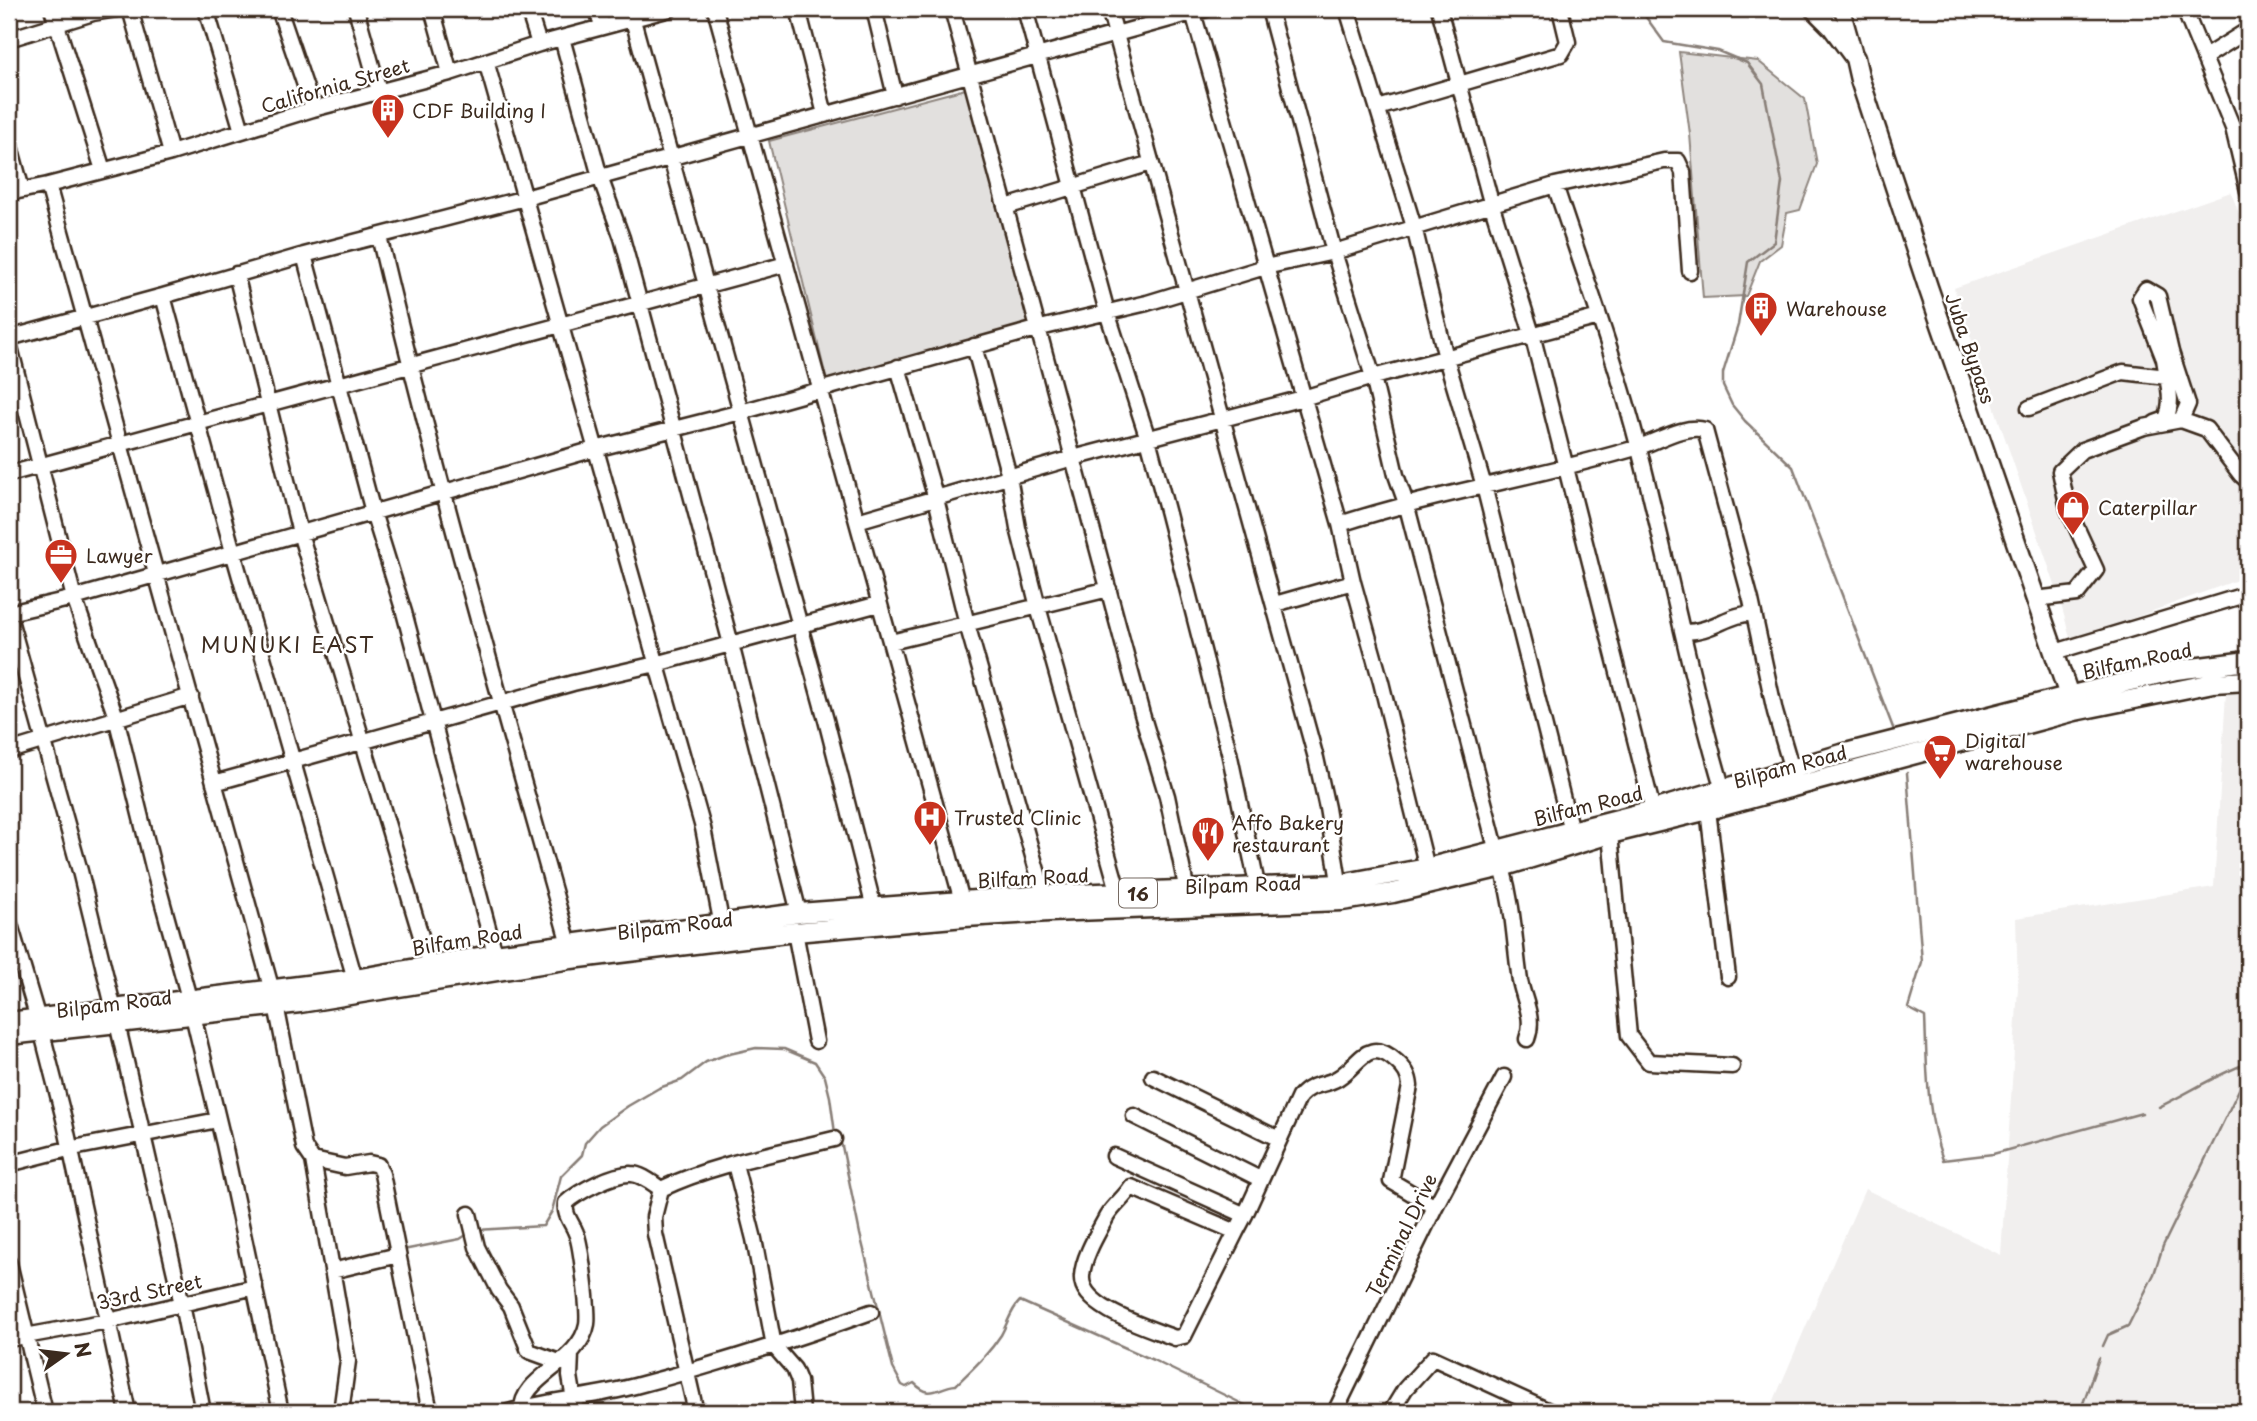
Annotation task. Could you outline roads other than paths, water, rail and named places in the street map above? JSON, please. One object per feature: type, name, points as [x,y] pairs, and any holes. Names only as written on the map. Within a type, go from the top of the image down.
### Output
[{"type":"main road","name":"Juba Bypass","points":[[1814,9],[1832,27],[1855,58],[1928,287],[2075,711]]},
{"type":"main road","name":"Bilfam Road","points":[[274,998],[355,979],[495,954],[569,944],[723,932],[799,913],[1044,895],[1258,889],[1341,893],[1496,848],[1653,810],[1842,754],[2176,670],[2248,661]]},
{"type":"main road","name":"Bilpam Road","points":[[9,1035],[40,1026],[274,998],[360,994],[723,932],[795,932],[951,918],[1341,893],[1393,894],[1502,867],[1610,834],[2075,711],[2213,683],[2248,681]]},
{"type":"main road","name":"16","points":[[9,1022],[40,1026]]},
{"type":"street","points":[[52,9],[103,170]]},
{"type":"street","points":[[9,39],[93,13],[117,9]]},
{"type":"street","points":[[130,9],[171,153]]},
{"type":"street","points":[[206,9],[242,131]]},
{"type":"street","points":[[279,9],[313,109]]},
{"type":"street","points":[[356,9],[379,92]]},
{"type":"street","points":[[432,9],[450,73]]},
{"type":"street","points":[[528,9],[539,44]]},
{"type":"street","points":[[597,9],[602,27]]},
{"type":"street","name":"California Street","points":[[15,192],[48,186],[171,153],[313,109],[450,73],[539,44],[670,9]]},
{"type":"street","points":[[715,9],[962,901]]},
{"type":"street","points":[[798,9],[825,114]]},
{"type":"street","points":[[874,9],[895,96]]},
{"type":"street","points":[[952,9],[1167,796],[1188,891]]},
{"type":"street","points":[[1026,9],[1107,312],[1148,439],[1229,752],[1258,889]]},
{"type":"street","points":[[1109,9],[1316,758],[1341,893]]},
{"type":"street","points":[[1269,9],[1334,252],[1373,377],[1396,475],[1406,503],[1496,848]]},
{"type":"street","points":[[1348,9],[1415,227],[1446,358],[1484,486],[1571,831]]},
{"type":"street","points":[[1439,9],[1492,206],[1532,334],[1653,810]]},
{"type":"street","points":[[1378,108],[1561,54],[1568,42],[1560,9]]},
{"type":"street","points":[[1842,9],[1855,58]]},
{"type":"street","points":[[2184,9],[2233,128],[2248,191]]},
{"type":"street","points":[[281,1412],[192,1008],[116,717],[74,598],[9,341],[304,255],[525,198],[1197,10],[1265,267],[1340,524],[1427,868]]},
{"type":"street","points":[[633,20],[800,626],[874,908]]},
{"type":"street","points":[[2206,57],[2248,30]]},
{"type":"street","points":[[562,38],[600,177],[622,238],[640,304],[731,644],[799,913]]},
{"type":"street","points":[[486,61],[703,828],[723,932]]},
{"type":"street","points":[[9,142],[15,192]]},
{"type":"street","points":[[203,1412],[182,1304],[80,871],[9,614],[74,598],[595,449],[741,412],[1040,328],[1147,303],[1265,267],[1334,252],[1555,185],[1664,161],[1678,160],[1683,172],[1690,271]]},
{"type":"street","points":[[1006,207],[1151,163]]},
{"type":"street","points":[[1555,185],[1638,447],[1723,790]]},
{"type":"street","points":[[48,186],[274,998],[304,1147],[313,1160],[348,1361],[341,1412]]},
{"type":"street","points":[[379,236],[409,366],[569,944]]},
{"type":"street","points":[[304,255],[373,512],[404,612],[495,954]]},
{"type":"street","points":[[9,474],[786,264]]},
{"type":"street","points":[[236,274],[300,533],[430,966]]},
{"type":"street","points":[[2035,598],[2077,594],[2096,570],[2068,509],[2060,471],[2082,450],[2166,419],[2170,410],[2170,390],[2164,359],[2140,298],[2146,289],[2158,296],[2171,352],[2188,404],[2181,420]]},
{"type":"street","points":[[163,296],[355,979]]},
{"type":"street","points":[[857,521],[1073,457],[1303,398],[1599,317]]},
{"type":"street","points":[[974,346],[1009,475],[1018,528],[1038,607],[1118,894]]},
{"type":"street","points":[[898,367],[1044,895]]},
{"type":"street","points":[[2029,408],[2123,372],[2167,377]]},
{"type":"street","points":[[2144,427],[2181,420],[2206,429],[2248,481]]},
{"type":"street","points":[[1340,524],[1406,503],[1638,447],[1691,429],[1705,430],[1792,770]]},
{"type":"street","points":[[1275,604],[1353,582]]},
{"type":"street","points":[[891,642],[1109,589]]},
{"type":"street","points":[[2055,652],[2248,594]]},
{"type":"street","points":[[214,783],[573,683],[656,664],[879,604]]},
{"type":"street","points":[[1683,632],[1696,633],[1725,623],[1740,614],[1754,614]]},
{"type":"street","points":[[9,751],[191,696]]},
{"type":"street","points":[[1708,810],[1728,977]]},
{"type":"street","points":[[1610,834],[1629,1036],[1649,1062],[1732,1066]]},
{"type":"street","points":[[1502,867],[1514,919],[1521,982],[1531,1019],[1527,1039]]},
{"type":"street","points":[[9,921],[64,1119],[68,1149],[128,1412]]},
{"type":"street","points":[[795,932],[816,1041]]},
{"type":"street","points":[[1236,1232],[1130,1187],[1107,1217],[1089,1254],[1082,1275],[1083,1288],[1090,1299],[1116,1314],[1175,1338],[1184,1336],[1245,1215],[1299,1097],[1307,1088],[1340,1077],[1366,1053],[1377,1051],[1386,1054],[1407,1072],[1409,1086],[1391,1181],[1435,1207]]},
{"type":"street","points":[[1153,1077],[1279,1139]]},
{"type":"street","name":"Terminal Drive","points":[[1335,1412],[1435,1207],[1504,1077]]},
{"type":"street","points":[[1134,1116],[1260,1179]]},
{"type":"street","points":[[9,1164],[68,1149],[218,1119]]},
{"type":"street","points":[[696,1412],[655,1234],[654,1217],[661,1189],[673,1182],[735,1164],[834,1139]]},
{"type":"street","points":[[1114,1156],[1245,1215]]},
{"type":"street","points":[[313,1160],[345,1167],[369,1163],[378,1165],[383,1174],[430,1412]]},
{"type":"street","points":[[735,1164],[754,1239],[774,1346],[794,1369],[799,1381],[802,1412]]},
{"type":"street","points":[[517,1411],[529,1390],[566,1358],[582,1337],[587,1325],[579,1241],[568,1220],[566,1203],[591,1187],[615,1177],[632,1174],[647,1179],[661,1189]]},
{"type":"street","points":[[469,1214],[477,1248],[510,1306],[529,1350],[566,1358]]},
{"type":"street","points":[[332,1271],[398,1255]]},
{"type":"street","points":[[9,1263],[45,1412]]},
{"type":"street","name":"33rd Street","points":[[9,1339],[108,1321],[255,1287]]},
{"type":"street","points":[[517,1411],[574,1406],[774,1346],[871,1312]]},
{"type":"street","points":[[1391,1412],[1405,1389],[1433,1357],[1551,1412]]},
{"type":"street","points":[[566,1358],[574,1406]]},
{"type":"waterway","points":[[1640,9],[1664,42],[1718,51],[1747,63],[1763,84],[1782,182],[1774,242],[1748,262],[1738,325],[1723,373],[1723,386],[1732,405],[1745,421],[1793,467],[1895,733]]},
{"type":"waterway","points":[[1907,773],[1922,962],[1908,1008],[1925,1017],[1930,1107],[1943,1160],[1993,1154],[2142,1113]]},
{"type":"waterway","points":[[477,1230],[543,1226],[552,1211],[561,1176],[582,1155],[585,1143],[600,1126],[659,1088],[682,1080],[706,1062],[725,1055],[756,1048],[784,1049],[815,1062],[825,1077],[835,1133]]},
{"type":"waterway","points":[[2159,1107],[2248,1063]]},
{"type":"waterway","points":[[2103,1346],[2108,1335],[2128,1326],[2154,1274],[2163,1246],[2248,1071]]},
{"type":"waterway","points":[[838,1139],[842,1146],[860,1234],[893,1368],[902,1385],[906,1387],[914,1383],[930,1392],[956,1385],[996,1342],[1020,1301],[1153,1360],[1259,1412]]},
{"type":"waterway","points":[[403,1250],[460,1239],[468,1234]]},
{"type":"waterway","points":[[2080,1412],[2099,1358]]},
{"type":"place","name":"CDF Building I","points":[[388,140]]},
{"type":"place","name":"Warehouse","points":[[1761,338]]},
{"type":"place","name":"Caterpillar","points":[[2073,537]]},
{"type":"place","name":"Lawyer","points":[[61,585]]},
{"type":"place","name":"Digital warehouse","points":[[1940,781]]},
{"type":"place","name":"Trusted Clinic","points":[[930,847]]},
{"type":"place","name":"Affo Bakery restaurant","points":[[1208,863]]},
{"type":"district","name":"MUNUKI EAST","points":[[288,644]]}]
